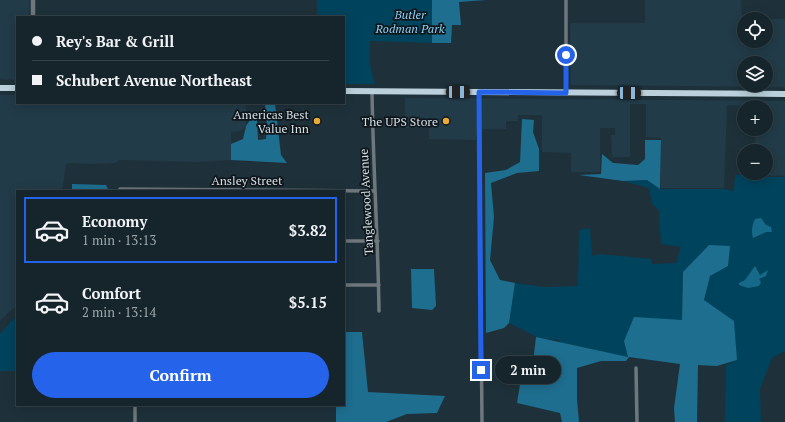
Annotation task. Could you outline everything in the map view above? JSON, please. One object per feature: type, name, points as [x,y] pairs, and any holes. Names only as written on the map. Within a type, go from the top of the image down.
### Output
[{"type":"highway","points":[[0,88],[16,88]]},
{"type":"highway","points":[[345,91],[785,94]]},
{"type":"street","points":[[33,0],[33,16]]},
{"type":"street","points":[[566,0],[566,93]]},
{"type":"street","name":"Tanglewood Avenue","points":[[372,91],[378,241],[379,311]]},
{"type":"street","points":[[479,92],[482,422]]},
{"type":"street","name":"Ansley Street","points":[[120,189],[196,190]]},
{"type":"street","name":"Ansley Street","points":[[345,191],[375,191]]},
{"type":"street","points":[[345,241],[378,241]]},
{"type":"street","points":[[345,285],[379,285]]},
{"type":"street","points":[[636,368],[637,422]]},
{"type":"street","points":[[135,406],[135,422]]},
{"type":"shaded area","points":[[0,0],[29,0],[29,16],[16,16],[16,80],[0,79]]},
{"type":"shaded area","points":[[432,0],[486,0],[459,2],[461,25],[452,25],[451,43],[432,43]]},
{"type":"shaded area","points":[[645,0],[741,0],[742,12],[737,12],[737,48],[773,48],[773,19],[785,19],[785,87],[773,87],[773,56],[737,56],[737,87],[571,85],[570,23],[645,23]]},
{"type":"shaded area","points":[[0,95],[16,95],[16,104],[246,104],[246,126],[240,131],[231,132],[231,160],[196,162],[119,160],[115,163],[69,163],[66,164],[62,190],[16,190],[16,305],[0,321]]},
{"type":"shaded area","points":[[405,98],[737,101],[737,106],[727,105],[724,188],[661,188],[661,138],[646,137],[646,104],[630,104],[630,157],[612,157],[611,135],[615,135],[615,128],[600,128],[600,172],[571,172],[571,153],[542,152],[542,115],[518,115],[518,121],[506,121],[506,129],[477,129],[476,140],[429,139],[429,128],[405,128]]},
{"type":"shaded area","points":[[773,101],[785,101],[785,176],[773,176],[773,144],[755,144],[755,136],[773,136]]},
{"type":"shaded area","points":[[265,104],[275,104],[281,155],[287,163],[231,160],[231,144],[243,139],[246,126],[250,120],[257,120],[258,140],[266,139],[267,125]]},
{"type":"shaded area","points":[[522,119],[534,120],[533,132],[539,149],[539,171],[517,173],[491,183],[494,217],[490,260],[500,280],[515,283],[509,323],[504,328],[486,333],[485,173],[506,170],[520,162]]},
{"type":"shaded area","points":[[645,140],[661,140],[660,189],[647,180],[623,181],[579,175],[601,174],[602,154],[613,163],[638,165],[645,159]]},
{"type":"shaded area","points":[[72,184],[106,185],[108,190],[72,190]]},
{"type":"shaded area","points":[[761,218],[766,225],[771,227],[772,232],[766,232],[753,238],[752,231],[754,221],[755,219]]},
{"type":"shaded area","points":[[709,245],[730,246],[728,266],[710,276],[704,300],[734,321],[737,360],[717,366],[698,365],[697,422],[675,422],[674,408],[680,364],[629,357],[626,361],[601,361],[577,368],[579,422],[562,422],[560,413],[517,403],[522,372],[533,363],[536,337],[628,357],[624,341],[634,317],[682,320],[683,272]]},
{"type":"shaded area","points":[[755,266],[760,275],[768,270],[766,276],[759,279],[761,282],[759,286],[748,288],[739,285],[739,283],[745,280]]},
{"type":"shaded area","points":[[411,269],[434,269],[436,306],[432,310],[412,308]]},
{"type":"shaded area","points":[[345,332],[362,332],[368,392],[445,396],[437,413],[407,414],[386,422],[336,422],[336,406],[345,406]]},
{"type":"green space","name":"Butler Rodman Park","points":[[317,0],[432,0],[432,43],[370,41],[370,64],[375,84],[345,84],[345,16],[317,16]]},
{"type":"green space","points":[[735,175],[737,175],[737,180],[773,180],[773,177],[785,177],[785,351],[772,358],[760,389],[761,422],[725,422],[726,365],[737,360],[704,300],[710,276],[728,266],[729,246],[683,272],[682,320],[629,357],[575,356],[558,340],[541,339],[509,323],[515,283],[544,287],[578,286],[579,230],[590,228],[592,256],[599,254],[651,259],[652,264],[676,263],[681,247],[661,244],[659,211],[652,203],[649,188],[623,181],[647,180],[661,189],[724,189],[734,191]]},
{"type":"green space","points":[[16,316],[16,371],[0,371],[0,334]]},
{"type":"place","name":"Americas Best Value Inn","points":[[317,121]]},
{"type":"place","name":"The UPS Store","points":[[446,121]]},
{"type":"route","points":[[481,370],[479,92],[566,93],[566,55]]}]
